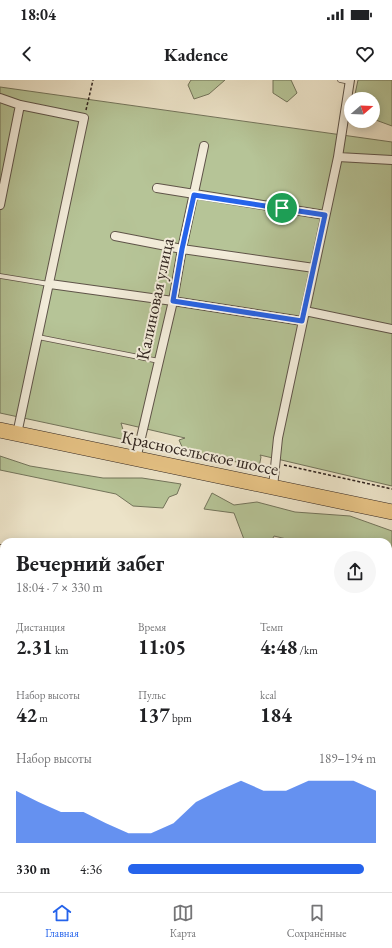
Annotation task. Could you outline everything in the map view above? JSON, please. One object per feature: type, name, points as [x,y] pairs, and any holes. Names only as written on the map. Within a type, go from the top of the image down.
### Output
[{"type":"highway","name":"Красносельское шоссе","points":[[0,430],[392,512]]},
{"type":"street","points":[[273,488],[278,438],[338,157],[350,81]]},
{"type":"street","points":[[0,98],[20,105],[84,118],[17,434]]},
{"type":"street","points":[[0,205],[20,105]]},
{"type":"street","name":"Калиновая улица","points":[[136,459],[173,301],[182,249],[204,146]]},
{"type":"street","points":[[338,157],[392,160]]},
{"type":"street","points":[[157,188],[325,215]]},
{"type":"street","points":[[115,236],[182,249],[314,268]]},
{"type":"street","points":[[50,284],[302,321]]},
{"type":"street","points":[[304,311],[392,329]]},
{"type":"lane","points":[[340,80],[350,81]]},
{"type":"lane","points":[[0,276],[50,284]]},
{"type":"lane","points":[[38,337],[159,361]]},
{"type":"path","points":[[84,118],[93,80]]},
{"type":"path","points":[[275,463],[392,489]]},
{"type":"green space","points":[[191,80],[225,80],[209,94],[194,99],[188,85]]},
{"type":"green space","points":[[273,80],[291,80],[297,93],[287,102],[273,93]]},
{"type":"green space","points":[[358,80],[392,80],[392,126],[380,122],[380,92],[355,92]]},
{"type":"green space","points":[[0,87],[392,142],[392,486],[260,455],[259,467],[196,453],[183,449],[179,440],[185,438],[121,423],[126,440],[0,413]]},
{"type":"green space","points":[[0,456],[30,466],[103,478],[142,478],[181,484],[177,494],[169,497],[163,508],[133,506],[116,494],[0,470]]},
{"type":"green space","points":[[212,493],[234,505],[257,502],[295,512],[350,516],[392,531],[392,538],[282,538],[274,536],[273,538],[243,538],[234,513],[204,509]]},
{"type":"route","points":[[194,195],[282,208],[325,215],[302,321],[173,301],[182,249],[194,195]]}]
